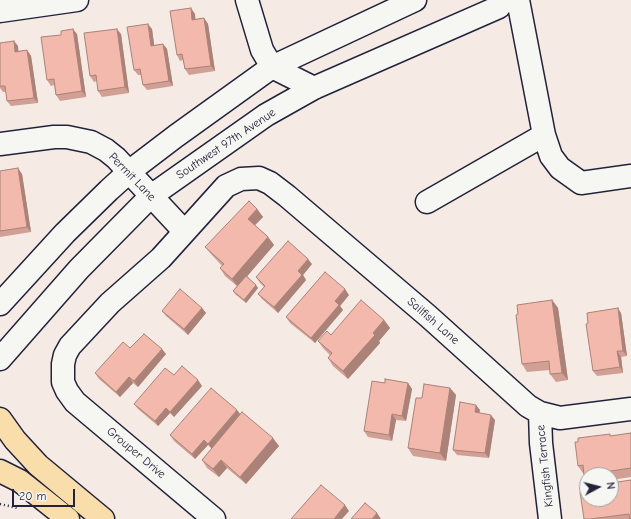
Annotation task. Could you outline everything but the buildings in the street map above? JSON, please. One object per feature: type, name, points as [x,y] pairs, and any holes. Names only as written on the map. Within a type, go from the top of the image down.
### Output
[{"type":"main road","points":[[0,419],[15,440],[38,465],[103,519]]},
{"type":"main road","points":[[0,471],[20,481],[68,519]]},
{"type":"street","points":[[2,7],[77,0]]},
{"type":"street","points":[[247,0],[262,50],[272,67],[314,88]]},
{"type":"street","points":[[0,304],[65,233],[130,171],[272,67],[415,0]]},
{"type":"street","name":"Southwest 97th Avenue","points":[[0,359],[79,269],[151,196],[266,115],[314,88],[498,7],[503,0]]},
{"type":"street","points":[[518,0],[544,135],[551,156],[560,168],[581,183],[631,176]]},
{"type":"street","points":[[427,202],[544,135]]},
{"type":"street","name":"Permit Lane","points":[[0,144],[54,137],[80,139],[106,150],[130,171],[184,231]]},
{"type":"street","name":"Sailfish Lane","points":[[184,231],[226,186],[233,182],[251,177],[270,182],[439,326],[528,406],[540,413],[555,417],[573,417],[631,409]]},
{"type":"street","name":"Grouper Drive","points":[[184,231],[161,258],[110,303],[70,346],[65,355],[63,364],[63,382],[67,391],[88,414],[118,437],[214,519]]},
{"type":"street","name":"Kingfish Terrace","points":[[540,413],[541,443],[550,519]]}]
